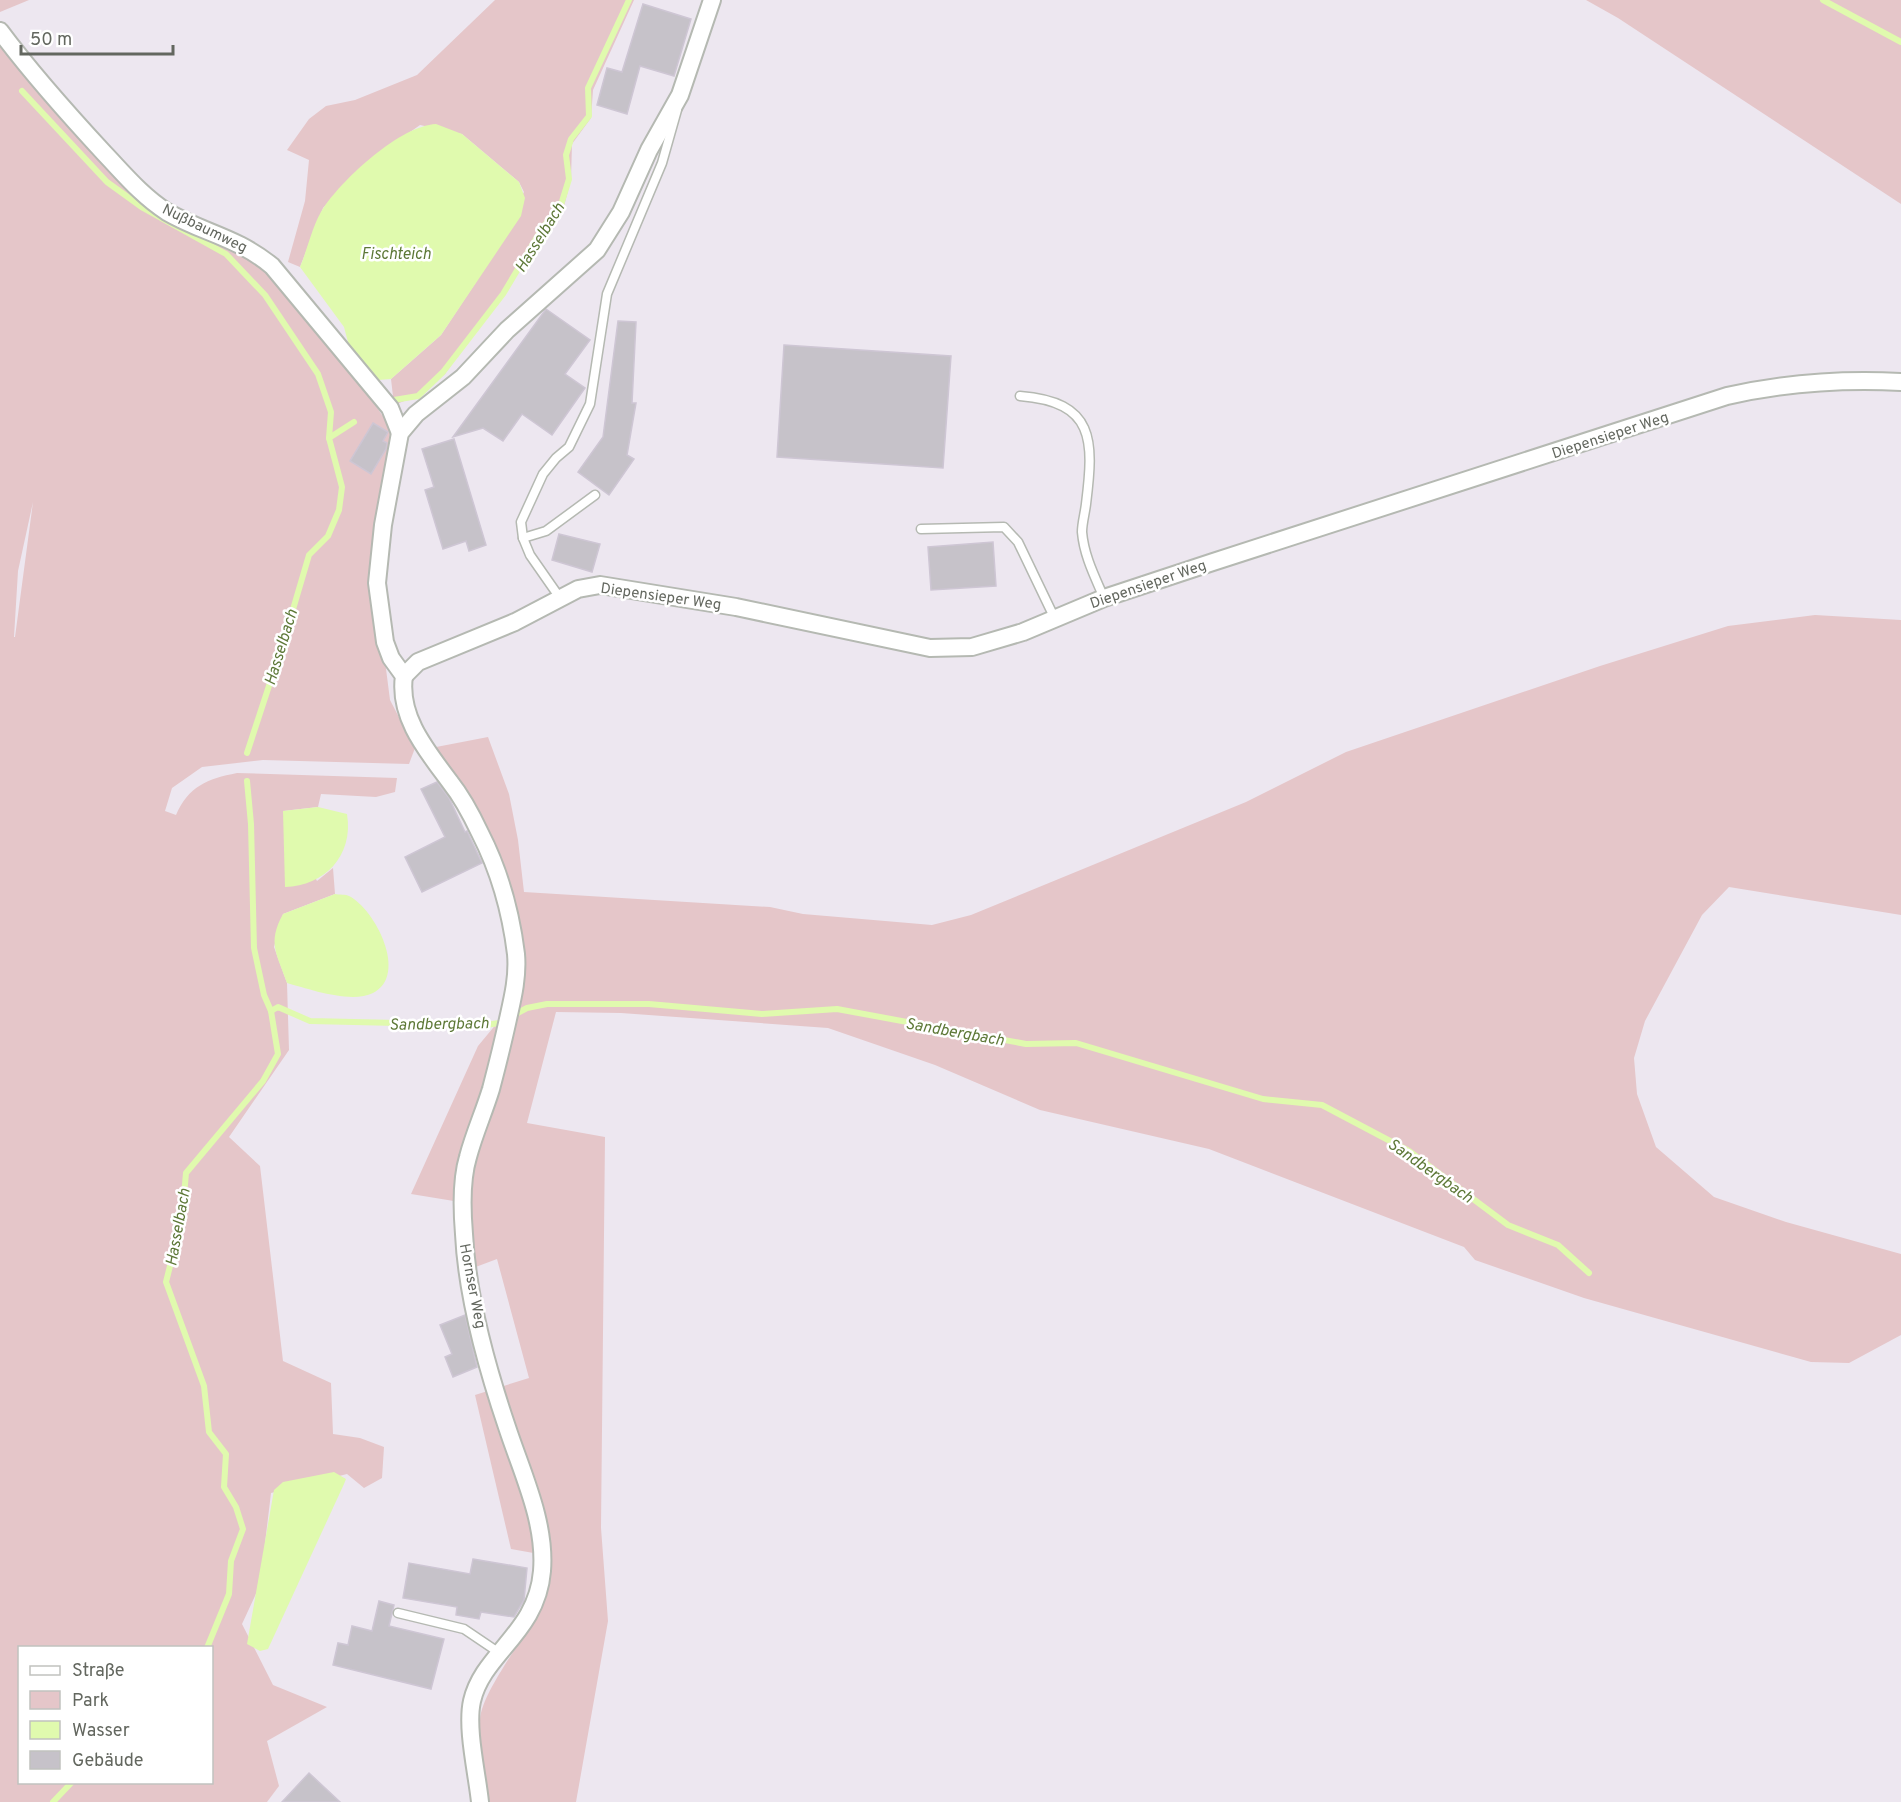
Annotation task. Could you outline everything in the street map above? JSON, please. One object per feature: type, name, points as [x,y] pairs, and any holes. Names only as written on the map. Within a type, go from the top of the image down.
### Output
[{"type":"street","points":[[404,676],[385,642],[377,584],[382,525],[400,433],[416,414],[463,377],[507,330],[597,250],[621,212],[649,150],[677,101],[712,0]]},
{"type":"street","name":"Nußbaumweg","points":[[0,31],[51,96],[140,191],[169,213],[244,246],[272,266],[390,408],[400,433]]},
{"type":"street","name":"Diepensieper Weg","points":[[404,676],[418,662],[516,622],[560,598],[589,586],[616,586],[736,607],[930,648],[972,647],[996,642],[1055,620],[1104,598],[1727,396],[1774,386],[1838,381],[1901,382]]},
{"type":"street","name":"Hornser Weg","points":[[404,676],[402,691],[406,713],[436,767],[450,782],[471,817],[502,886],[516,954],[517,973],[512,1002],[491,1089],[466,1160],[463,1232],[469,1280],[496,1396],[539,1525],[542,1570],[535,1603],[527,1621],[482,1677],[471,1702],[470,1717],[480,1802]]},
{"type":"lane","points":[[560,598],[530,555],[523,538],[521,522],[543,474],[569,447],[590,404],[607,294],[662,163],[674,128],[677,101]]},
{"type":"lane","points":[[1020,396],[1057,402],[1081,421],[1088,432],[1086,502],[1082,530],[1086,556],[1104,598]]},
{"type":"lane","points":[[523,538],[546,531],[595,495]]},
{"type":"lane","points":[[921,529],[1004,526],[1018,542],[1055,620]]},
{"type":"lane","points":[[398,1613],[464,1629],[501,1654]]},
{"type":"green space","points":[[0,0],[29,0],[0,12]]},
{"type":"green space","points":[[495,0],[634,0],[593,90],[591,118],[572,144],[571,179],[563,210],[545,230],[445,374],[412,398],[394,405],[391,379],[441,335],[476,282],[524,192],[519,182],[462,134],[420,125],[361,167],[323,208],[300,267],[288,262],[305,201],[309,160],[287,150],[309,119],[326,106],[355,100],[417,75]]},
{"type":"green space","points":[[1586,0],[1901,0],[1901,204],[1618,18]]},
{"type":"green space","points":[[0,41],[136,196],[262,265],[341,355],[395,434],[372,560],[390,700],[415,748],[409,764],[263,760],[202,767],[172,788],[165,811],[176,815],[187,797],[200,785],[237,773],[397,778],[395,792],[376,797],[321,794],[318,807],[283,811],[317,881],[333,868],[335,894],[283,914],[274,947],[287,983],[289,1050],[229,1137],[260,1166],[283,1361],[331,1383],[333,1434],[360,1438],[384,1447],[382,1478],[364,1488],[347,1474],[271,1493],[260,1585],[242,1624],[273,1685],[327,1707],[267,1741],[279,1786],[267,1802],[0,1802]],"holes":[[[33,502],[15,637],[18,571]]]},
{"type":"green space","points":[[1815,615],[1901,620],[1901,915],[1729,887],[1702,915],[1645,1021],[1634,1058],[1637,1094],[1656,1147],[1714,1197],[1786,1222],[1901,1254],[1901,1335],[1849,1363],[1811,1362],[1584,1298],[1475,1260],[1464,1247],[1209,1149],[1040,1110],[935,1065],[828,1028],[621,1013],[556,1012],[527,1123],[605,1137],[601,1528],[608,1621],[576,1802],[488,1802],[480,1728],[484,1703],[541,1605],[548,1588],[549,1575],[539,1554],[511,1549],[475,1395],[529,1378],[497,1259],[473,1268],[466,1203],[411,1194],[478,1046],[517,999],[515,932],[508,882],[491,835],[431,748],[488,737],[509,794],[518,840],[524,892],[770,907],[803,914],[932,925],[971,915],[1246,802],[1346,752],[1600,666],[1728,626]]},
{"type":"water","name":"Fischteich","points":[[436,124],[462,134],[519,182],[525,198],[521,216],[441,335],[391,379],[378,380],[349,346],[344,327],[300,267],[320,213],[345,182],[390,143],[422,127]]},
{"type":"water","points":[[318,807],[347,814],[346,843],[341,855],[324,875],[299,885],[285,887],[283,811]]},
{"type":"water","points":[[335,894],[348,895],[359,903],[378,928],[384,943],[388,958],[388,972],[383,984],[373,993],[364,996],[353,997],[318,992],[287,983],[277,956],[275,933],[283,914]]},
{"type":"water","points":[[334,1472],[346,1479],[344,1484],[268,1649],[260,1651],[247,1644],[274,1490],[283,1482]]},
{"type":"building","points":[[643,4],[691,19],[674,76],[640,66],[627,114],[597,105],[607,68],[622,72]]},
{"type":"building","points":[[546,309],[590,340],[565,374],[585,388],[552,435],[522,414],[503,441],[483,428],[453,437]]},
{"type":"building","points":[[618,321],[636,322],[632,403],[636,403],[627,455],[634,459],[609,495],[578,472],[603,437]]},
{"type":"building","points":[[784,345],[951,356],[943,468],[777,457]]},
{"type":"building","points":[[373,423],[388,432],[383,441],[387,443],[386,449],[371,474],[350,461]]},
{"type":"building","points":[[454,439],[486,545],[469,551],[466,541],[443,549],[425,490],[434,487],[422,449]]},
{"type":"building","points":[[559,534],[600,544],[592,572],[552,560]]},
{"type":"building","points":[[993,542],[996,586],[931,590],[928,547]]},
{"type":"building","points":[[437,782],[449,798],[482,863],[422,892],[405,857],[445,837],[421,789]]},
{"type":"building","points":[[465,1315],[477,1367],[453,1377],[445,1357],[452,1354],[440,1325]]},
{"type":"building","points":[[473,1559],[527,1568],[524,1600],[514,1617],[481,1612],[479,1619],[456,1615],[457,1607],[403,1598],[409,1563],[470,1574]]},
{"type":"building","points":[[379,1601],[394,1605],[389,1626],[444,1639],[431,1689],[333,1665],[338,1643],[348,1645],[352,1626],[372,1631]]},
{"type":"building","points":[[309,1773],[340,1802],[282,1802]]},
{"type":"waterway","name":"Hasselbach","points":[[394,400],[418,396],[443,372],[503,294],[543,227],[560,208],[569,179],[566,155],[571,139],[589,116],[588,88],[629,0]]},
{"type":"waterway","points":[[1823,0],[1901,42]]},
{"type":"waterway","points":[[22,91],[107,182],[143,208],[226,254],[265,295],[318,374],[331,412],[329,438]]},
{"type":"waterway","name":"Hasselbach","points":[[247,753],[309,555],[328,536],[339,510],[342,487],[329,438],[354,422]]},
{"type":"waterway","name":"Hasselbach","points":[[208,1646],[229,1594],[231,1561],[243,1529],[236,1507],[224,1487],[226,1454],[209,1432],[204,1386],[166,1282],[182,1218],[186,1173],[263,1081],[278,1054],[271,1011],[264,995],[254,948],[251,824],[247,781]]},
{"type":"waterway","name":"Sandbergbach","points":[[271,1011],[278,1007],[310,1021],[486,1025],[499,1023],[527,1008],[547,1004],[649,1004],[762,1014],[837,1009],[1026,1044],[1076,1043],[1263,1099],[1322,1105],[1409,1151],[1508,1225],[1558,1245],[1589,1273]]},
{"type":"waterway","name":"Hasselbach","points":[[53,1802],[70,1784]]}]
